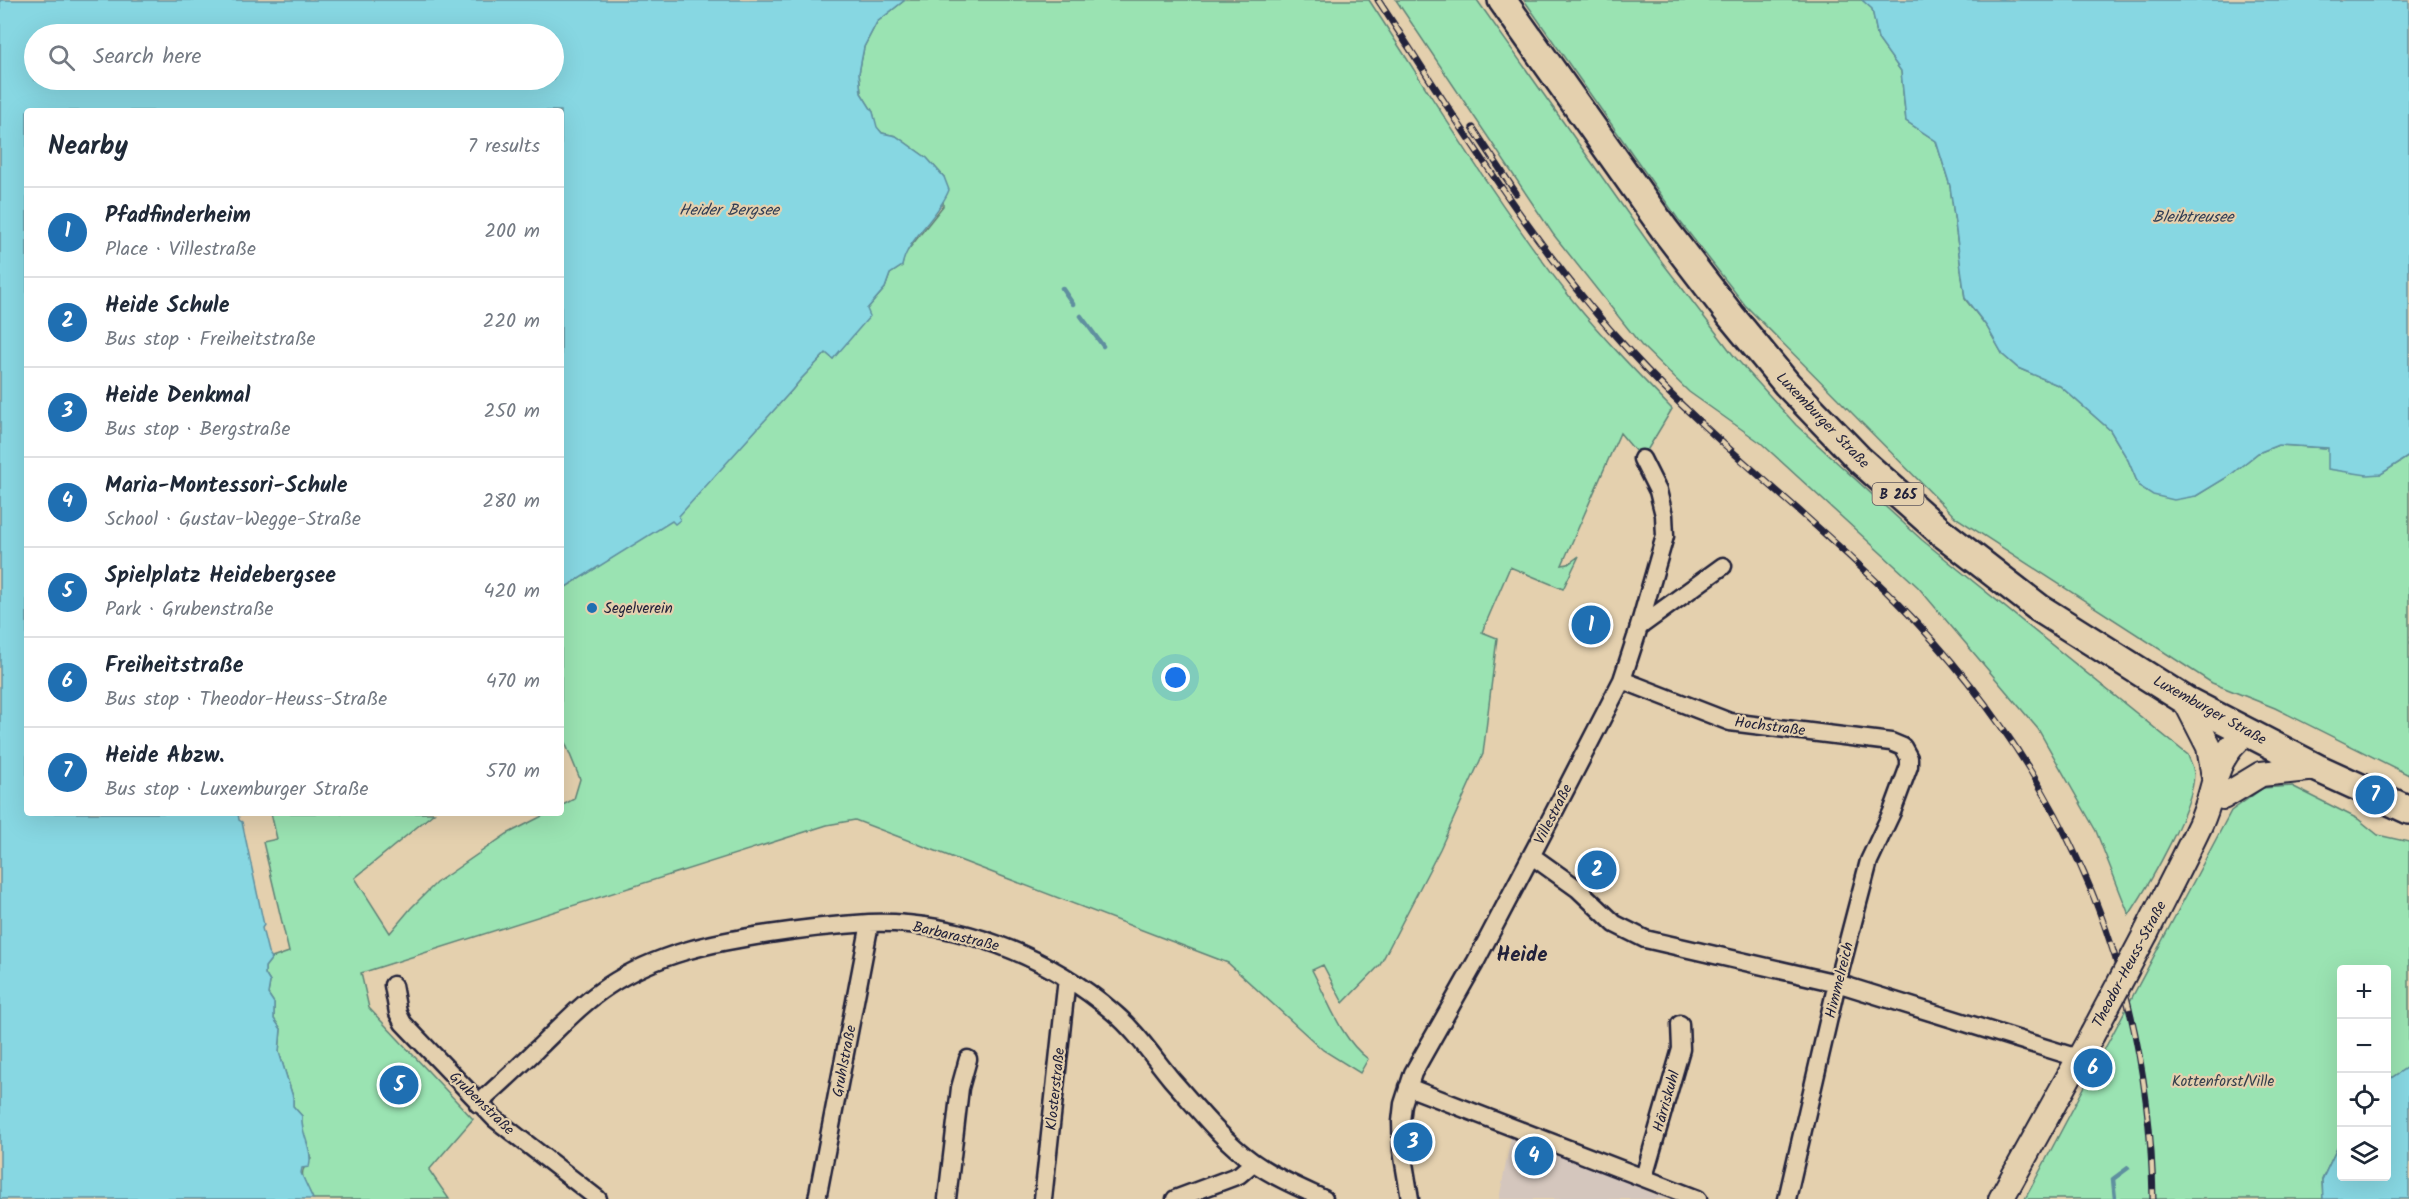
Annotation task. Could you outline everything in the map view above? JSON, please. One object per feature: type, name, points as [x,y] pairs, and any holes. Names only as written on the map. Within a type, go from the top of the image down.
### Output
[{"type":"main road","name":"Luxemburger Straße","points":[[1502,0],[1665,230],[1731,316],[1787,384],[1860,460],[1941,532],[2039,608],[2185,700],[2317,768],[2409,810]]},
{"type":"main road","points":[[2185,700],[2209,747],[2219,787],[2261,774],[2317,768]]},
{"type":"main road","name":"Theodor-Heuss-Straße","points":[[2001,1199],[2146,933],[2219,787],[2227,752],[2235,741],[2247,732]]},
{"type":"street","name":"Villestraße","points":[[1410,1199],[1402,1151],[1401,1122],[1413,1072],[1475,963],[1622,680],[1639,627],[1665,536],[1664,514],[1658,491],[1642,459]]},
{"type":"street","points":[[1639,627],[1723,566]]},
{"type":"street","name":"Hochstraße","points":[[1622,680],[1730,722],[1891,742],[1903,747],[1909,758],[1909,766]]},
{"type":"street","name":"Himmelreich","points":[[1787,1199],[1869,861],[1892,812],[1909,766]]},
{"type":"street","points":[[1532,856],[1578,889],[1615,924],[1645,939],[1838,983],[2078,1058]]},
{"type":"street","name":"Barbarastraße","points":[[478,1104],[566,1019],[608,986],[644,966],[683,951],[734,939],[870,923],[905,925],[944,930],[997,944],[1039,961],[1067,978],[1112,1011],[1207,1119],[1253,1163],[1324,1199]]},
{"type":"street","name":"Gruhlstraße","points":[[817,1199],[870,923]]},
{"type":"street","name":"Klosterstraße","points":[[1043,1199],[1067,978]]},
{"type":"street","name":"Grubenstraße","points":[[393,985],[398,1013],[404,1023],[478,1104],[598,1199]]},
{"type":"street","name":"Härriskuhl","points":[[1644,1177],[1681,1049],[1680,1024]]},
{"type":"street","points":[[947,1199],[960,1088],[968,1059]]},
{"type":"street","points":[[1408,1087],[1698,1199]]},
{"type":"street","points":[[1175,1199],[1239,1175],[1253,1163]]},
{"type":"shaded area","points":[[1511,1137],[1607,1174],[1667,1199],[1499,1199]]},
{"type":"green space","points":[[905,0],[1369,0],[1468,153],[1545,265],[1597,329],[1672,409],[1642,459],[1620,433],[1562,565],[1568,564],[1579,556],[1563,589],[1510,567],[1482,632],[1497,638],[1483,754],[1440,849],[1380,965],[1343,1003],[1323,965],[1312,970],[1342,1030],[1368,1059],[1360,1073],[1323,1050],[1228,963],[855,820],[827,825],[361,973],[369,1008],[473,1119],[429,1170],[449,1199],[313,1199],[302,1174],[311,1159],[301,1127],[302,1116],[293,1106],[293,1097],[279,1052],[281,1029],[274,1019],[274,1003],[268,994],[270,982],[265,974],[265,967],[272,958],[289,952],[263,842],[277,839],[272,816],[430,816],[355,878],[390,933],[436,883],[507,834],[542,816],[564,816],[564,804],[574,799],[580,779],[564,740],[564,588],[678,516],[826,353],[833,359],[867,309],[885,288],[890,274],[902,266],[904,255],[943,206],[944,177],[927,158],[896,136],[882,133],[876,127],[873,112],[861,93],[859,73],[864,47],[877,22]]},
{"type":"green space","points":[[1396,0],[1477,0],[1662,262],[1734,356],[1796,425],[1922,540],[2188,755],[2193,768],[2189,800],[2171,843],[2129,915],[2096,831],[2038,729],[1918,587],[1761,443],[1689,392],[1641,345],[1553,234]]},
{"type":"green space","points":[[1524,0],[1862,0],[1872,8],[1878,39],[1901,71],[1906,121],[1936,141],[1950,186],[1965,299],[1987,327],[2003,355],[2018,368],[2060,386],[2110,430],[2128,460],[2139,486],[2196,496],[2229,476],[2258,453],[2278,445],[2328,448],[2381,474],[2409,456],[2409,775],[2275,708],[2212,683],[1955,517],[1745,305],[1678,219]]},
{"type":"green space","name":"Kottenforst/Ville","points":[[2292,786],[2358,819],[2378,835],[2409,842],[2409,1066],[2391,1078],[2391,965],[2337,965],[2337,1148],[2322,1180],[2323,1199],[2025,1199],[2231,811],[2263,788]]},
{"type":"water","name":"Heider Bergsee","points":[[0,0],[905,0],[877,22],[864,47],[859,73],[861,93],[882,133],[896,136],[927,158],[944,177],[949,190],[944,200],[916,237],[902,266],[890,274],[885,288],[867,309],[870,316],[833,359],[826,353],[801,379],[679,516],[680,520],[675,524],[672,521],[564,588],[564,108],[24,108],[24,816],[238,816],[242,822],[264,925],[262,928],[268,952],[272,958],[265,967],[265,974],[270,982],[268,994],[274,1003],[274,1019],[281,1029],[279,1052],[293,1097],[293,1106],[302,1116],[310,1154],[309,1167],[302,1168],[301,1173],[313,1199],[0,1199]]},
{"type":"water","name":"Bleibtreusee","points":[[1862,0],[2409,0],[2409,456],[2381,474],[2367,475],[2328,469],[2328,448],[2278,445],[2258,453],[2229,476],[2196,496],[2174,500],[2153,495],[2139,486],[2128,460],[2110,430],[2060,386],[2018,368],[2003,355],[1987,327],[1965,298],[1950,186],[1936,141],[1906,121],[1901,71],[1878,39],[1872,9]]},
{"type":"water","points":[[2409,1066],[2409,1199],[2323,1199],[2322,1180],[2337,1148],[2337,1181],[2391,1181],[2391,1078]]},
{"type":"waterway","points":[[1062,288],[1073,304]]},
{"type":"waterway","points":[[1081,316],[1103,346]]},
{"type":"waterway","points":[[2115,1199],[2113,1179],[2128,1168]]},
{"type":"railway","points":[[1378,0],[1529,227],[1595,312],[1662,386],[1694,417],[1863,568],[1895,600],[1953,664],[2004,730],[2048,800],[2084,874],[2113,950],[2134,1030],[2147,1113],[2153,1199]]},
{"type":"railway","points":[[1473,128],[1516,193]]},
{"type":"place","name":"Segelverein","points":[[592,608]]},
{"type":"place","name":"Pfadfinderheim","points":[[1591,625]]},
{"type":"place","name":"Heide Abzw.","points":[[2375,795]]},
{"type":"place","name":"Heide Schule","points":[[1597,870]]},
{"type":"place","name":"Freiheitstraße","points":[[2093,1068]]},
{"type":"place","name":"Spielplatz Heidebergsee","points":[[399,1085]]},
{"type":"place","name":"Heide Denkmal","points":[[1413,1142]]},
{"type":"place","name":"Maria-Montessori-Schule","points":[[1534,1156]]},
{"type":"district","name":"Heide","points":[[1522,954]]}]
